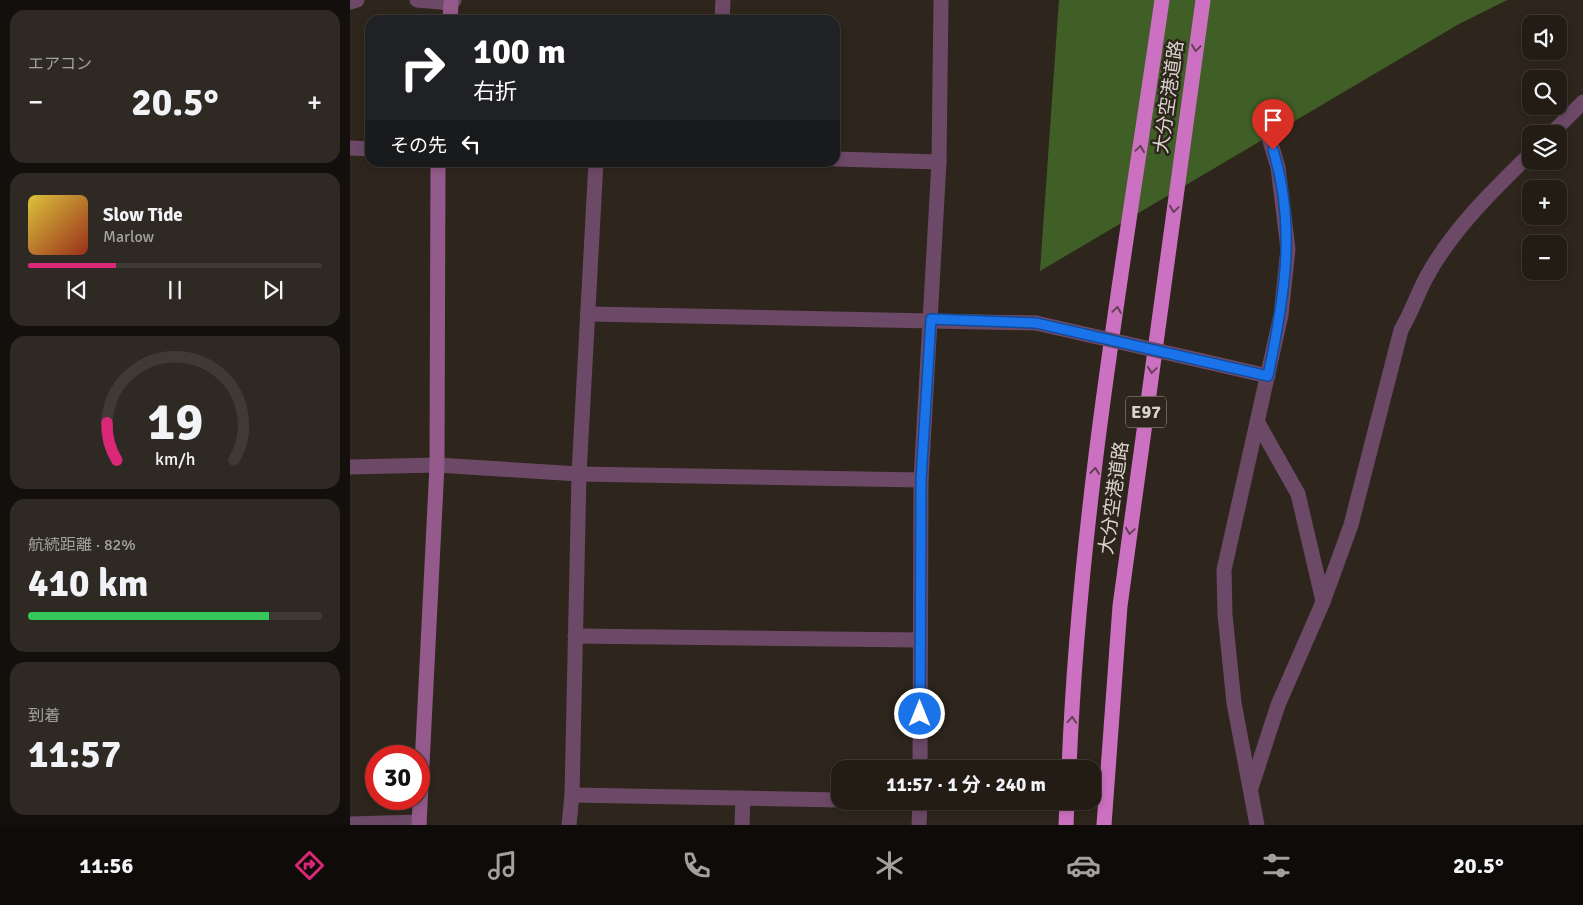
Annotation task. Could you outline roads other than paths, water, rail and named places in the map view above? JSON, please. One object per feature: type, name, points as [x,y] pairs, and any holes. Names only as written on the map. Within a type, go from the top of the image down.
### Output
[{"type":"highway","name":"大分空港道路","points":[[1069,760],[1081,604],[1100,423],[1162,0]]},
{"type":"highway","name":"大分空港道路","points":[[1104,825],[1120,606],[1203,0]]},
{"type":"highway","points":[[1066,825],[1067,810]]},
{"type":"street","points":[[350,2],[357,0]]},
{"type":"street","points":[[417,0],[452,1],[451,15]]},
{"type":"street","points":[[722,15],[723,0]]},
{"type":"street","points":[[920,760],[921,480],[939,162],[941,0]]},
{"type":"street","points":[[1560,125],[1583,102]]},
{"type":"street","points":[[1257,825],[1234,703],[1225,615],[1224,570],[1281,315],[1288,249],[1278,167],[1262,115]]},
{"type":"street","points":[[350,148],[365,148]]},
{"type":"street","points":[[840,159],[939,162]]},
{"type":"street","points":[[1250,792],[1278,704],[1323,602],[1351,525],[1401,330],[1414,307],[1426,278],[1454,236],[1522,163]]},
{"type":"street","points":[[350,824],[419,824],[438,465],[438,167]]},
{"type":"street","points":[[568,825],[572,795],[579,474],[596,167]]},
{"type":"street","points":[[588,314],[931,319],[1036,323],[1268,376]]},
{"type":"street","points":[[1258,423],[1298,494],[1323,602]]},
{"type":"street","points":[[350,466],[438,465],[579,474],[921,480]]},
{"type":"street","points":[[575,636],[920,640]]},
{"type":"street","points":[[572,795],[831,800]]},
{"type":"street","points":[[742,825],[743,798]]},
{"type":"street","points":[[919,825],[920,810]]}]
